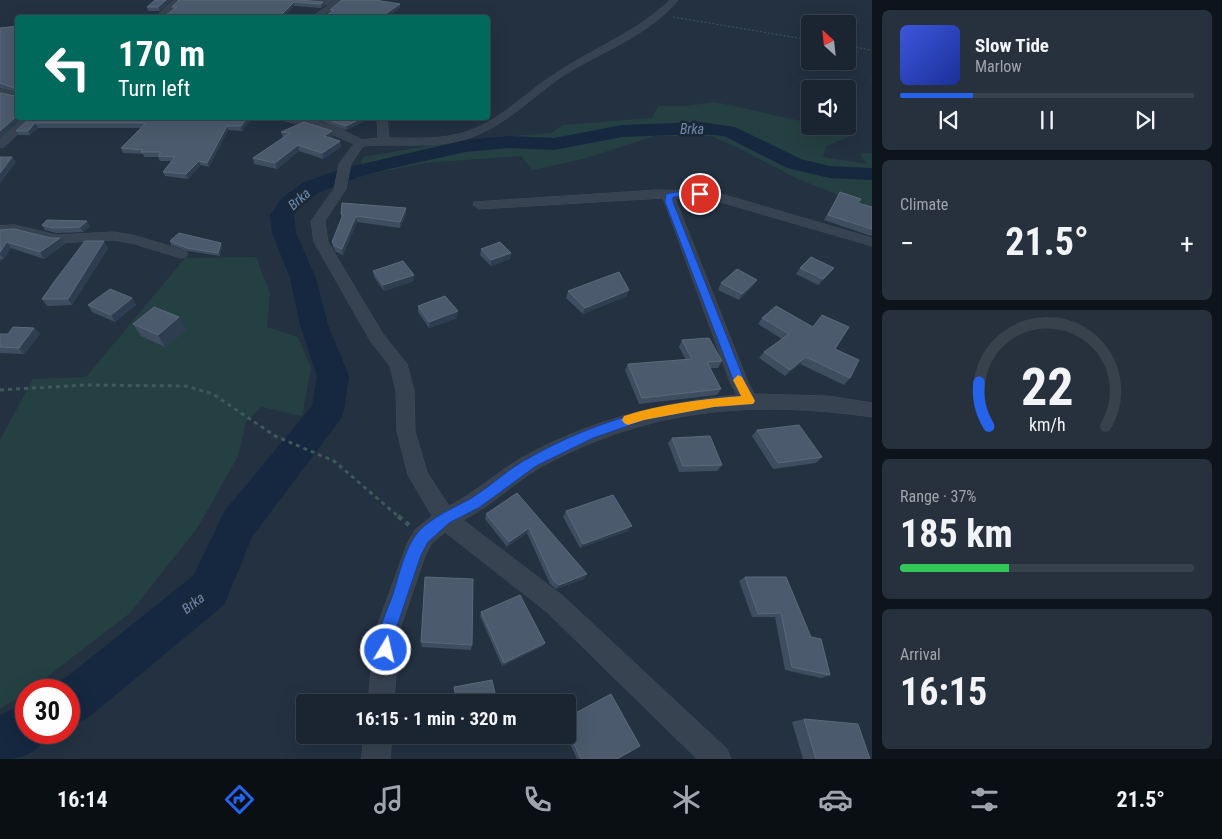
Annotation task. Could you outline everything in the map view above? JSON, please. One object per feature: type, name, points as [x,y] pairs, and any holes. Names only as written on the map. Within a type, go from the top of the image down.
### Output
[{"type":"street","points":[[161,15],[178,0]]},
{"type":"street","points":[[298,0],[338,2]]},
{"type":"street","points":[[300,120],[335,130],[360,143],[384,140],[446,139],[463,136],[496,122],[563,72],[660,16],[674,0]]},
{"type":"street","points":[[318,15],[338,2]]},
{"type":"street","points":[[0,92],[15,95]]},
{"type":"street","points":[[0,145],[28,120]]},
{"type":"street","points":[[382,120],[384,140]]},
{"type":"street","points":[[360,143],[344,164],[340,189],[318,221],[321,242],[377,338],[398,364],[405,391],[406,432],[418,475],[444,519],[556,604],[717,759]]},
{"type":"street","points":[[479,205],[656,194],[669,196],[688,193],[711,194],[872,242]]},
{"type":"street","points":[[669,196],[669,202],[695,271],[739,382],[749,401]]},
{"type":"street","points":[[0,230],[14,229],[56,239],[113,236],[133,239],[180,254]]},
{"type":"street","points":[[382,694],[387,632],[415,552],[423,537],[444,519],[475,503],[532,462],[575,439],[644,415],[714,403],[789,401],[872,410]]},
{"type":"street","points":[[376,759],[377,744]]},
{"type":"path","points":[[660,16],[801,39]]},
{"type":"path","points":[[856,47],[872,50]]},
{"type":"path","points":[[0,390],[84,385],[186,386],[213,394],[275,436],[334,461],[423,537]]},
{"type":"green space","points":[[715,102],[801,121],[801,135],[847,135],[849,137],[826,146],[823,157],[867,164],[860,154],[872,153],[872,209],[796,178],[711,136],[655,136],[583,159],[532,170],[521,156],[424,163],[357,177],[363,157],[464,140],[551,133],[563,125],[652,118],[658,106],[686,106]]},
{"type":"green space","points":[[256,257],[270,293],[267,327],[298,337],[311,368],[302,416],[261,407],[246,422],[238,456],[198,527],[130,613],[44,679],[15,679],[15,700],[0,709],[0,440],[33,379],[86,377],[185,258]]},
{"type":"building","points":[[155,0],[166,0],[158,7],[147,7]]},
{"type":"building","points":[[179,0],[299,0],[323,2],[321,4],[294,2],[281,15],[166,15],[177,7],[172,7]]},
{"type":"building","points":[[342,0],[375,0],[400,4],[384,15],[326,15],[334,10],[330,10]]},
{"type":"building","points":[[15,26],[15,88],[0,83],[0,28]]},
{"type":"building","points":[[0,93],[15,96],[15,118],[0,131]]},
{"type":"building","points":[[28,120],[246,120],[241,126],[227,126],[207,163],[199,161],[186,174],[163,172],[175,157],[158,156],[161,152],[141,152],[143,150],[121,148],[146,123],[35,123],[28,131],[16,131]]},
{"type":"building","points":[[329,120],[358,120],[346,126]]},
{"type":"building","points":[[304,122],[332,131],[324,136],[340,141],[322,153],[298,145],[275,163],[253,158],[290,133],[281,132]]},
{"type":"building","points":[[0,157],[12,157],[0,173]]},
{"type":"building","points":[[840,192],[861,199],[858,203],[872,207],[872,229],[828,215]]},
{"type":"building","points":[[342,203],[406,208],[400,222],[356,216],[342,249],[335,246],[332,242],[343,215],[341,214]]},
{"type":"building","points":[[47,220],[87,221],[80,227],[53,228],[42,225]]},
{"type":"building","points":[[14,229],[51,238],[60,238],[40,252],[7,242],[0,252],[0,230]]},
{"type":"building","points":[[179,233],[221,243],[218,253],[187,248],[170,241]]},
{"type":"building","points":[[85,241],[104,241],[68,299],[42,299],[54,282]]},
{"type":"building","points":[[500,242],[511,253],[491,260],[481,249]]},
{"type":"building","points":[[811,257],[834,268],[823,279],[800,268]]},
{"type":"building","points":[[403,261],[414,275],[383,285],[373,271]]},
{"type":"building","points":[[737,269],[757,280],[742,294],[721,283]]},
{"type":"building","points":[[619,272],[629,290],[585,308],[568,291]]},
{"type":"building","points":[[110,289],[132,298],[111,315],[88,305]]},
{"type":"building","points":[[445,296],[458,311],[429,322],[418,306]]},
{"type":"building","points":[[776,306],[813,327],[822,315],[849,327],[835,349],[859,360],[850,378],[806,357],[790,370],[764,352],[789,334],[762,318]]},
{"type":"building","points":[[154,307],[179,317],[158,335],[133,324]]},
{"type":"building","points":[[13,327],[34,328],[19,348],[0,347],[0,334],[8,334]]},
{"type":"building","points":[[709,338],[722,361],[707,362],[721,389],[642,398],[628,364],[692,359],[682,340]]},
{"type":"building","points":[[799,425],[822,457],[778,463],[757,430]]},
{"type":"building","points":[[710,436],[722,465],[683,466],[672,438]]},
{"type":"building","points":[[517,493],[587,574],[559,585],[553,580],[529,528],[509,542],[486,514]]},
{"type":"building","points":[[613,495],[632,526],[583,544],[566,511]]},
{"type":"building","points":[[425,577],[473,579],[472,645],[421,642]]},
{"type":"building","points":[[745,577],[786,577],[811,637],[821,639],[830,675],[792,667],[781,613],[758,614]]},
{"type":"building","points":[[520,595],[545,643],[504,663],[481,612]]},
{"type":"building","points":[[492,680],[495,694],[455,694],[454,687]]},
{"type":"building","points":[[611,694],[640,746],[617,759],[581,759],[574,744],[576,744],[576,713]]},
{"type":"building","points":[[804,719],[858,724],[870,759],[816,759]]},
{"type":"waterway","name":"Brka","points":[[80,695],[209,590],[238,525],[328,411],[333,376],[314,325],[303,278],[284,233],[282,215],[290,203],[312,187],[352,172],[465,146],[509,142],[554,144],[622,131],[700,128],[728,131],[794,164],[829,172],[872,174]]},
{"type":"waterway","name":"Brka","points":[[0,743],[15,734]]},
{"type":"slow traffic","points":[[628,420],[644,415],[714,403],[749,401],[738,380]]},
{"type":"route","points":[[386,650],[387,632],[415,552],[423,537],[444,519],[475,503],[532,462],[575,439],[644,415],[714,403],[749,401],[739,382],[669,202],[669,196],[688,193],[700,194]]}]
